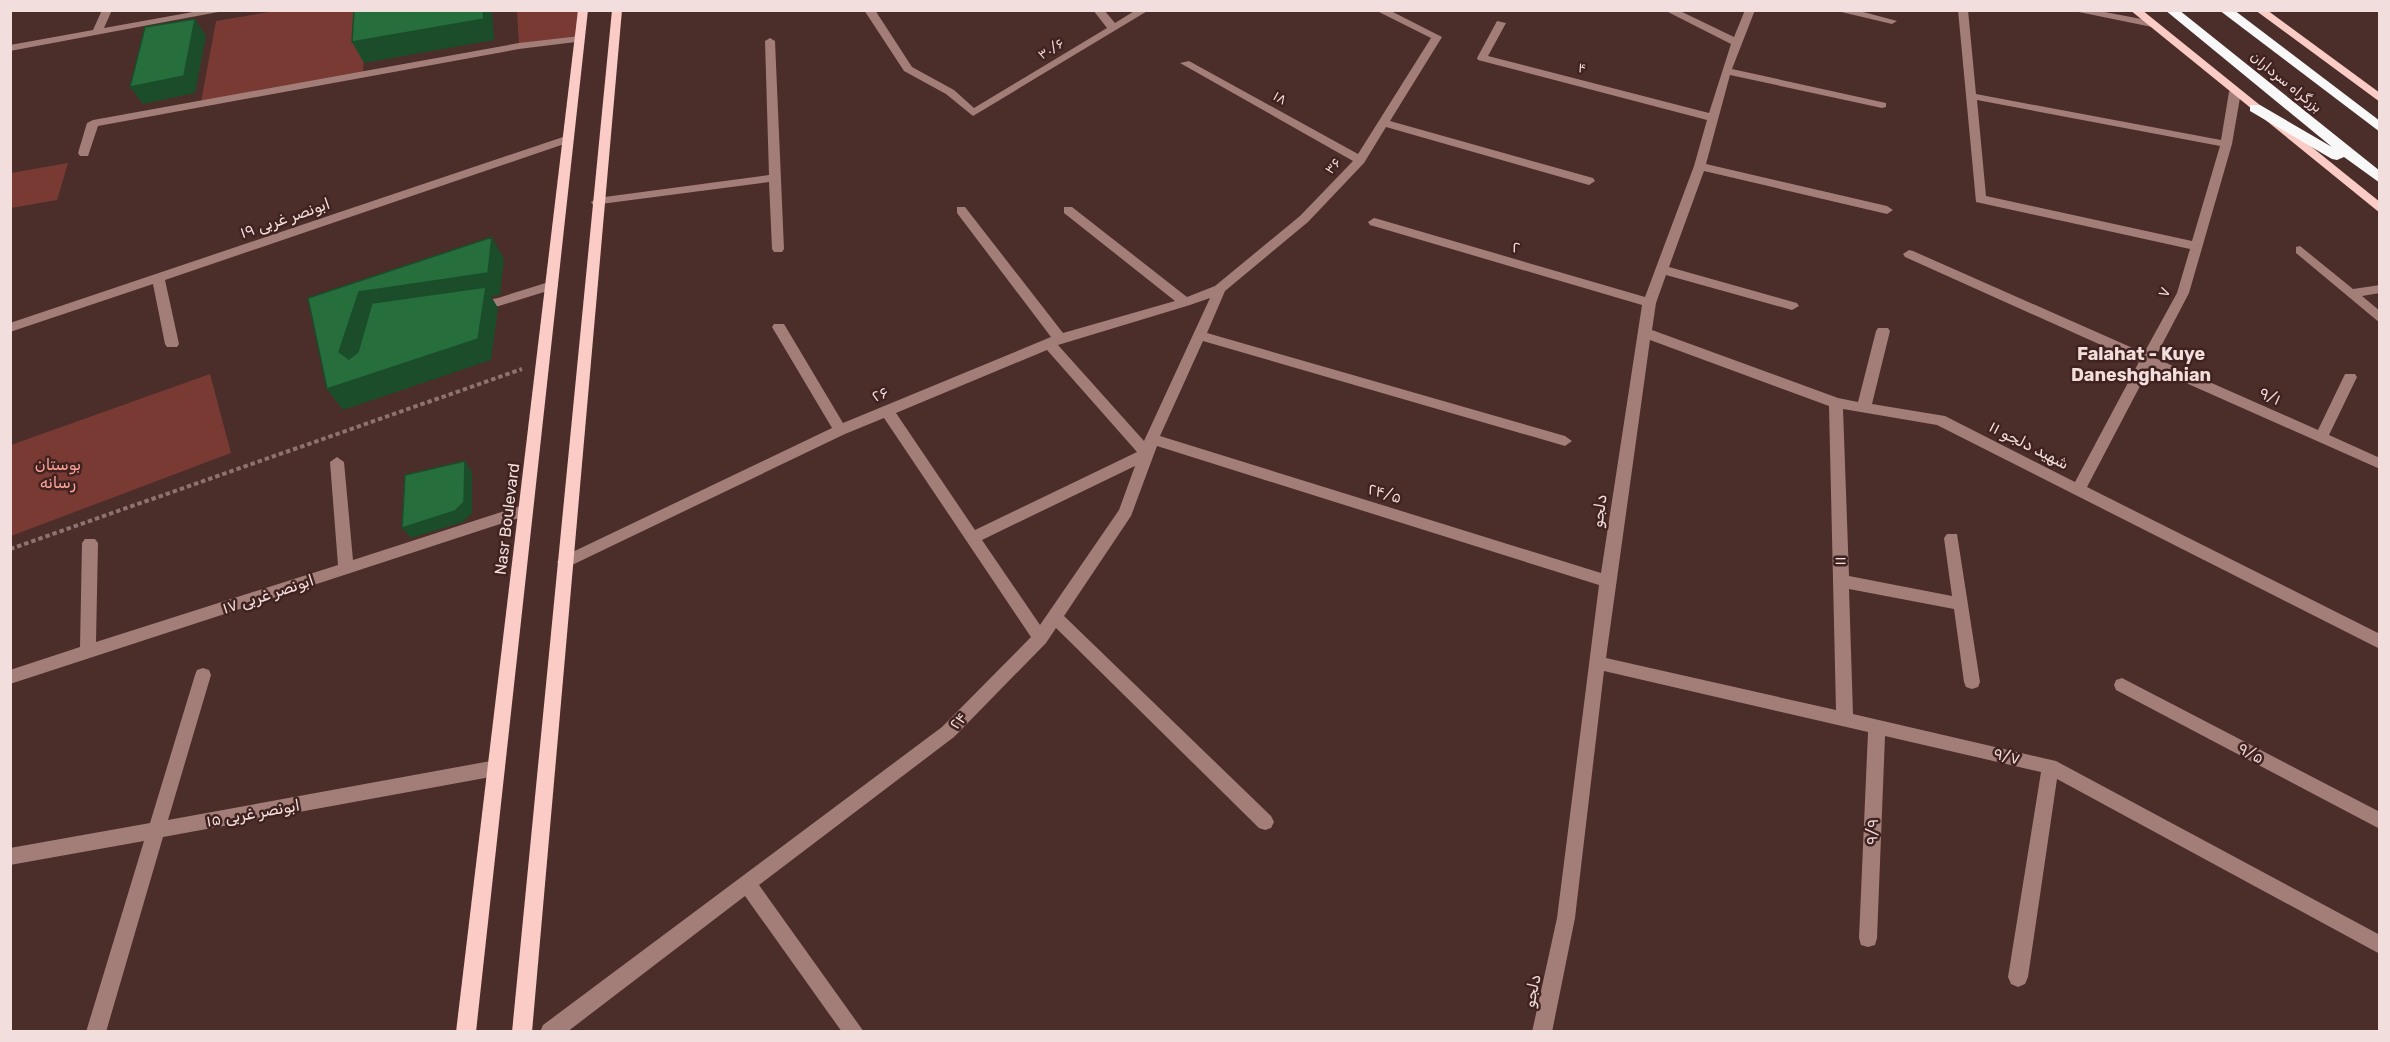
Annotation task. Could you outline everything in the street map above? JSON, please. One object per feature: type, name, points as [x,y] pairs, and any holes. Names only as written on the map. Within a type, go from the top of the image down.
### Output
[{"type":"highway","name":"بزرگراه سرداران","points":[[2171,10],[2379,180]]},
{"type":"highway","name":"بزرگراه سرداران","points":[[2225,10],[2379,128]]},
{"type":"highway","points":[[2255,108],[2379,180]]},
{"type":"main road","name":"Nasr Boulevard","points":[[465,1032],[583,10]]},
{"type":"main road","points":[[522,1032],[597,202],[617,10]]},
{"type":"main road","points":[[2135,10],[2379,210]]},
{"type":"main road","points":[[2260,10],[2379,99]]},
{"type":"street","points":[[97,33],[107,10]]},
{"type":"street","points":[[10,48],[224,10]]},
{"type":"street","name":"۳۰/۶","points":[[869,10],[908,69],[950,92],[973,113],[1144,10]]},
{"type":"street","points":[[1098,10],[1114,29]]},
{"type":"street","name":"۳۶","points":[[1220,289],[1304,219],[1360,160],[1437,37],[1380,10]]},
{"type":"street","points":[[1669,10],[1737,43]]},
{"type":"street","name":"دلجو","points":[[1542,1032],[1566,918],[1599,663],[1607,581],[1643,332],[1649,303],[1700,166],[1726,71],[1750,10]]},
{"type":"street","points":[[1838,10],[1892,21]]},
{"type":"street","points":[[1963,10],[1980,199],[2197,246]]},
{"type":"street","points":[[2074,10],[2152,24]]},
{"type":"street","name":"۴","points":[[1501,23],[1482,58],[1713,118]]},
{"type":"street","points":[[84,153],[93,123],[519,46],[580,39]]},
{"type":"street","points":[[770,41],[778,249]]},
{"type":"street","name":"۱۸","points":[[1185,63],[1360,160]]},
{"type":"street","points":[[1726,71],[1882,105]]},
{"type":"street","name":"۷","points":[[2078,490],[2183,293],[2226,144],[2235,92]]},
{"type":"street","points":[[1971,96],[2226,144]]},
{"type":"street","points":[[1385,123],[1589,181]]},
{"type":"street","name":"ابونصر غربی ۱۹","points":[[10,328],[569,139]]},
{"type":"street","points":[[1700,166],[1887,210]]},
{"type":"street","points":[[597,202],[775,178]]},
{"type":"street","points":[[961,210],[1054,341],[1150,446],[973,538]]},
{"type":"street","points":[[1068,210],[1185,302]]},
{"type":"street","name":"۲","points":[[1374,222],[1649,303]]},
{"type":"street","points":[[2300,250],[2379,319]]},
{"type":"street","name":"۹/۱","points":[[1909,254],[2379,464]]},
{"type":"street","points":[[1661,269],[1792,306]]},
{"type":"street","points":[[158,278],[172,344]]},
{"type":"street","points":[[466,307],[499,302],[552,285]]},
{"type":"street","name":"۲۶","points":[[565,562],[840,430],[1054,341],[1185,302],[1220,289]]},
{"type":"street","name":"۲۴","points":[[550,1032],[948,732],[1040,638],[1126,512],[1150,446],[1220,289]]},
{"type":"street","points":[[2350,294],[2379,289]]},
{"type":"street","points":[[779,327],[840,430]]},
{"type":"street","points":[[1864,407],[1883,331]]},
{"type":"street","name":"شهید دلجو ۱۱","points":[[1643,332],[1836,403],[1940,420],[2379,642]]},
{"type":"street","points":[[1199,335],[1565,441]]},
{"type":"street","points":[[2320,438],[2350,376]]},
{"type":"street","name":"۱۱","points":[[1836,403],[1845,719]]},
{"type":"street","points":[[887,411],[1040,638]]},
{"type":"street","name":"۲۴/۵","points":[[1150,446],[1607,581]]},
{"type":"street","points":[[337,462],[346,569]]},
{"type":"street","name":"ابونصر غربی ۱۷","points":[[10,677],[526,510]]},
{"type":"street","points":[[1952,538],[1972,682]]},
{"type":"street","points":[[88,652],[90,543]]},
{"type":"street","points":[[1840,581],[1960,604]]},
{"type":"street","points":[[1055,617],[1265,822]]},
{"type":"street","name":"۹/۷","points":[[1599,663],[2050,766],[2379,945]]},
{"type":"street","points":[[96,1032],[202,675]]},
{"type":"street","name":"۹/۵","points":[[2122,685],[2379,821]]},
{"type":"street","name":"۹/۹","points":[[1868,938],[1877,726]]},
{"type":"street","points":[[2018,977],[2050,766]]},
{"type":"street","name":"ابونصر غربی ۱۵","points":[[10,857],[496,768]]},
{"type":"street","points":[[747,883],[854,1032]]},
{"type":"path","points":[[10,549],[544,362]]},
{"type":"green space","points":[[275,11],[367,11],[363,73],[201,102],[216,21]]},
{"type":"green space","points":[[517,11],[583,11],[580,39],[519,46]]},
{"type":"green space","points":[[68,163],[57,200],[11,208],[11,173]]},
{"type":"green space","name":"بوستان رسانه","points":[[210,374],[231,453],[11,536],[11,445]]},
{"type":"building","points":[[354,10],[483,10],[484,19],[352,42]]},
{"type":"building","points":[[195,19],[184,76],[130,87],[145,27]]},
{"type":"building","points":[[492,237],[488,273],[359,292],[339,352],[349,359],[358,352],[372,303],[486,287],[478,339],[327,389],[308,298]]},
{"type":"building","points":[[465,461],[464,502],[455,511],[402,528],[405,475]]},
{"type":"district","name":"Falahat - Kuye Daneshghahian","points":[[2141,364]]}]
